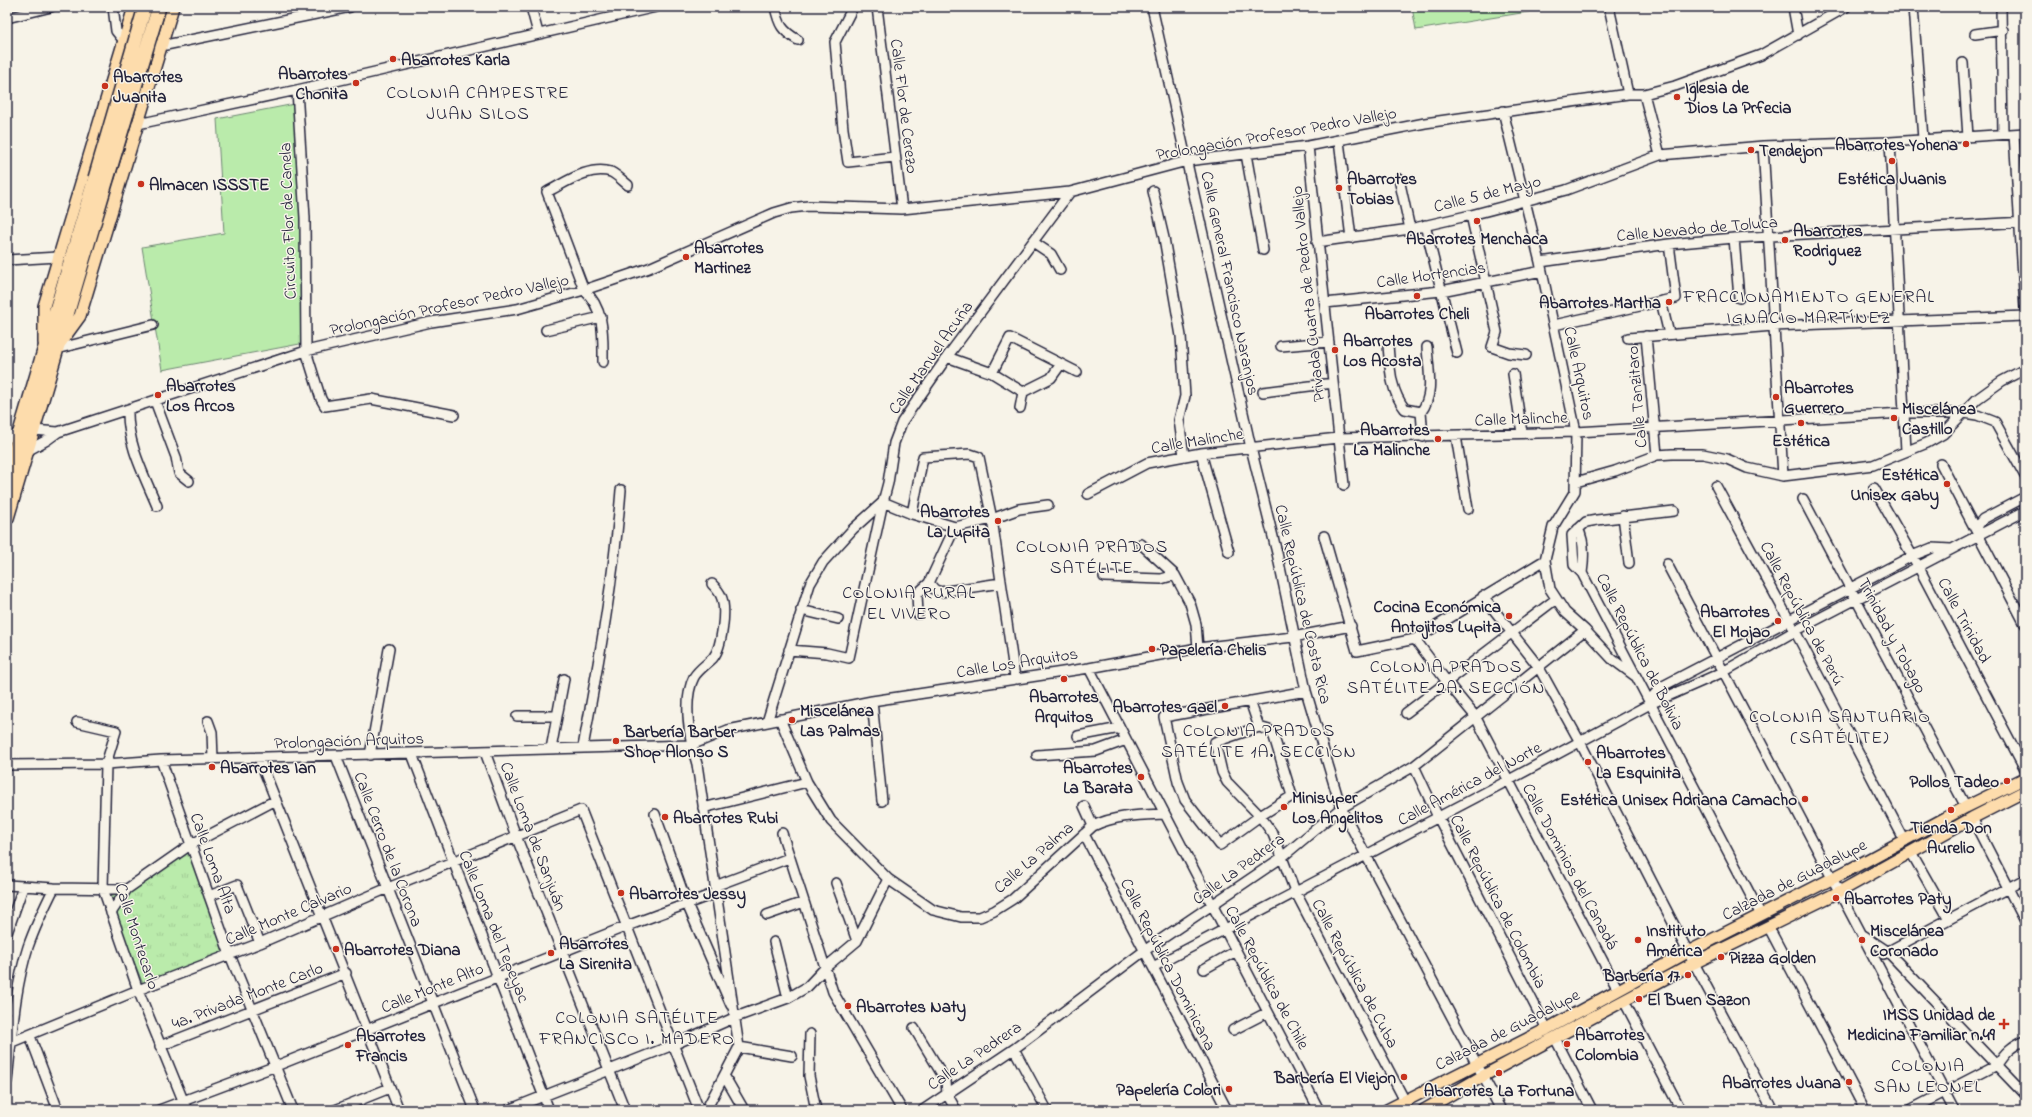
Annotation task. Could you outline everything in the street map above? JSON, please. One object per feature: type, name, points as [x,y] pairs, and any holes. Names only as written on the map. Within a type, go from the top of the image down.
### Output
[{"type":"highway","points":[[7,476],[10,452],[20,433],[50,350],[101,179],[146,7]]},
{"type":"highway","points":[[101,179],[159,7]]},
{"type":"highway","points":[[7,518],[33,430],[50,350]]},
{"type":"main road","points":[[50,350],[44,306],[134,7]]},
{"type":"main road","points":[[50,350],[80,316],[173,7]]},
{"type":"main road","name":"Calzada de Guadalupe","points":[[1387,1110],[1476,1063],[1547,1029],[1688,952],[1905,841],[1966,807],[2025,778]]},
{"type":"main road","name":"Calzada de Guadalupe","points":[[1424,1110],[1483,1076],[1694,963],[1839,892],[1972,818],[2025,792]]},
{"type":"street","points":[[7,18],[51,7]]},
{"type":"street","points":[[113,7],[116,31],[124,41],[161,46],[350,7]]},
{"type":"street","points":[[531,7],[538,33]]},
{"type":"street","points":[[138,124],[297,90],[538,33],[656,7]]},
{"type":"street","points":[[775,7],[779,23],[787,34],[798,40]]},
{"type":"street","points":[[853,7],[835,42],[842,129],[848,162],[895,157]]},
{"type":"street","name":"Calle Flor de Cerezo","points":[[877,7],[902,209]]},
{"type":"street","name":"Calle General Francisco Naranjos","points":[[1152,7],[1188,161],[1251,448]]},
{"type":"street","points":[[1610,7],[1628,94]]},
{"type":"street","points":[[1793,7],[1798,35]]},
{"type":"street","name":"Prolongación Profesor Pedro Vallejo","points":[[27,451],[58,432],[306,351],[431,322],[517,309],[584,290],[649,268],[774,212],[808,206],[902,209],[1070,192],[1188,161],[1308,146],[1425,123],[1503,111],[1628,94],[1644,94],[1674,86],[1760,55],[1846,7]]},
{"type":"street","points":[[1913,7],[1923,140]]},
{"type":"street","points":[[2001,7],[2003,30],[2003,134]]},
{"type":"street","points":[[1975,34],[2003,30]]},
{"type":"street","points":[[1963,63],[1968,137]]},
{"type":"street","name":"Circuito Flor de Canela","points":[[297,90],[305,218],[306,351],[321,400],[325,406],[371,399],[454,415]]},
{"type":"street","points":[[1644,94],[1660,155]]},
{"type":"street","name":"Calle Arquitos","points":[[1503,111],[1541,266],[1576,432],[1575,490],[1553,528],[1546,560],[1550,589],[1565,612],[1585,630],[1612,659],[1635,676]]},
{"type":"street","name":"Calle 5 de Mayo","points":[[1317,242],[1410,230],[1425,225],[1471,215],[1566,190],[1660,155],[1763,146],[1890,142],[2025,133]]},
{"type":"street","points":[[2014,134],[2022,223],[2025,308]]},
{"type":"street","points":[[1339,141],[1351,238]]},
{"type":"street","points":[[1890,142],[1906,451]]},
{"type":"street","name":"Privada Cuarta de Pedro Vallejo","points":[[1308,146],[1317,242],[1344,484]]},
{"type":"street","points":[[1763,146],[1780,420],[1782,476]]},
{"type":"street","points":[[1246,154],[1263,250]]},
{"type":"street","points":[[603,362],[603,332],[601,317],[593,298],[584,290],[547,192],[585,173],[599,170],[612,173],[628,185]]},
{"type":"street","points":[[1399,179],[1410,230]]},
{"type":"street","points":[[1153,191],[1164,238],[1180,336],[1185,396],[1179,420],[1184,456]]},
{"type":"street","name":"Calle Manuel Acuña","points":[[789,650],[827,653],[849,658],[888,483],[894,443],[902,422],[947,357],[1070,192]]},
{"type":"street","points":[[1471,215],[1497,332],[1492,347],[1509,353],[1526,354]]},
{"type":"street","name":"Calle Nevado de Toluca","points":[[1541,266],[1669,244],[1734,238],[2022,223]]},
{"type":"street","points":[[1425,225],[1457,353]]},
{"type":"street","points":[[1734,238],[1739,298]]},
{"type":"street","points":[[1033,242],[1051,254],[1060,270]]},
{"type":"street","points":[[1554,325],[1676,298],[1669,244]]},
{"type":"street","points":[[7,260],[58,256]]},
{"type":"street","name":"Calle Hortencias","points":[[1325,303],[1441,291],[1486,283],[1541,266]]},
{"type":"street","points":[[1661,301],[1669,334]]},
{"type":"street","points":[[1628,338],[1773,326],[2025,316]]},
{"type":"street","points":[[546,330],[601,317]]},
{"type":"street","points":[[50,350],[153,325]]},
{"type":"street","name":"Calle Tanzitaro","points":[[1646,336],[1656,429],[1657,455]]},
{"type":"street","points":[[992,373],[1010,338],[1077,372]]},
{"type":"street","points":[[1281,346],[1329,342]]},
{"type":"street","points":[[1388,345],[1391,384],[1398,401],[1405,409],[1421,412]]},
{"type":"street","points":[[1423,437],[1421,412],[1427,404],[1430,391],[1427,347]]},
{"type":"street","points":[[947,357],[992,373],[1023,392]]},
{"type":"street","points":[[1023,392],[1051,378],[1061,364]]},
{"type":"street","points":[[1576,482],[1615,471],[1657,455],[1703,454],[1727,459],[1747,468],[1782,476],[1873,465],[1943,434],[1977,399],[2025,369]]},
{"type":"street","points":[[1513,374],[1522,433]]},
{"type":"street","points":[[1263,392],[1333,383]]},
{"type":"street","points":[[1020,408],[1023,392]]},
{"type":"street","points":[[155,401],[176,457],[179,473],[189,481]]},
{"type":"street","points":[[128,410],[127,424],[131,439],[140,467],[157,506]]},
{"type":"street","name":"Calle Malinche","points":[[1088,494],[1147,463],[1201,453],[1338,438],[1423,437],[1656,429],[1904,413],[1964,413],[1977,415],[1992,420],[1995,422],[2025,476]]},
{"type":"street","name":"Prolongación Profesor Pedro Vallejo","points":[[33,430],[58,432]]},
{"type":"street","points":[[7,438],[20,433]]},
{"type":"street","points":[[1456,436],[1468,509]]},
{"type":"street","name":"Calle República de Costa Rica","points":[[1251,448],[1277,553],[1293,637],[1306,691],[1341,808],[1501,1110]]},
{"type":"street","points":[[1201,453],[1229,552]]},
{"type":"street","points":[[912,514],[923,457],[970,454],[979,456],[992,519],[1015,678]]},
{"type":"street","points":[[1941,464],[2025,624]]},
{"type":"street","name":"Calle República de Perú","points":[[1716,486],[1789,619],[1905,841]]},
{"type":"street","name":"Calle Trinidad","points":[[1874,488],[1918,566],[2025,769]]},
{"type":"street","points":[[583,747],[606,623],[616,549],[621,490]]},
{"type":"street","points":[[1977,535],[1978,525],[1983,519],[2025,497]]},
{"type":"street","name":"Trinidad y Tobago","points":[[1803,499],[1966,807]]},
{"type":"street","points":[[767,722],[810,584],[823,562],[853,529],[883,502],[912,514],[954,527],[992,519],[1019,509],[1048,505]]},
{"type":"street","points":[[1629,564],[1623,516],[1674,510]]},
{"type":"street","name":"Calle América del Norte","points":[[1153,967],[1294,891],[1367,855],[1509,780],[1650,704],[1723,672],[1795,631],[2025,511]]},
{"type":"street","name":"Calle República de Bolivia","points":[[1623,516],[1586,522],[1578,529],[1582,535],[1584,563],[1582,573],[1761,915]]},
{"type":"street","points":[[918,614],[917,594],[929,583],[954,527]]},
{"type":"street","points":[[1324,536],[1357,651],[1415,639],[1483,596],[1546,560]]},
{"type":"street","points":[[1141,544],[1175,575],[1190,604],[1196,624],[1198,648]]},
{"type":"street","name":"Calle América del Norte","points":[[1650,704],[1654,695],[1661,687],[1789,619],[1912,556],[1932,548],[1952,549]]},
{"type":"street","points":[[1667,564],[1954,1110]]},
{"type":"street","points":[[1104,577],[1161,579],[1175,575]]},
{"type":"street","points":[[929,583],[934,590],[940,592],[1001,583]]},
{"type":"street","points":[[706,1110],[739,1047],[736,1017],[697,764],[691,745],[688,728],[689,696],[694,677],[714,657],[722,638],[723,609],[721,596],[712,584]]},
{"type":"street","points":[[1483,596],[1538,666],[1580,742],[1688,952],[1773,1110]]},
{"type":"street","points":[[1406,713],[1556,599]]},
{"type":"street","points":[[801,610],[838,619]]},
{"type":"street","name":"Calle Los Arquitos","points":[[691,745],[728,730],[872,701],[1015,678],[1089,668],[1198,648],[1293,637],[1351,626]]},
{"type":"street","name":"Calle La Pedrera","points":[[923,1110],[1014,1049],[1144,952],[1281,858],[1341,808],[1414,766],[1474,716],[1585,630]]},
{"type":"street","name":"Calle Dominios del Canadá","points":[[1415,639],[1446,682],[1474,716],[1509,780],[1618,990]]},
{"type":"street","points":[[370,755],[389,649]]},
{"type":"street","name":"Calle República de Chile","points":[[1089,668],[1319,1110]]},
{"type":"street","points":[[551,749],[564,679]]},
{"type":"street","points":[[1250,701],[1259,727],[1269,730],[1274,737],[1292,796],[1260,816],[1220,845],[1185,800],[1178,782],[1164,717],[1250,701],[1306,691]]},
{"type":"street","points":[[872,701],[882,801]]},
{"type":"street","points":[[518,716],[557,716]]},
{"type":"street","name":"Calle La Palma","points":[[780,719],[807,782],[831,821],[888,879],[933,910],[961,917],[980,918],[1013,899],[1093,826],[1106,820],[1132,815],[1165,814]]},
{"type":"street","points":[[208,721],[212,732],[213,759]]},
{"type":"street","name":"Calle Montecarlo","points":[[77,722],[116,731],[106,764],[103,889],[138,990],[186,1110]]},
{"type":"street","name":"Calle República de Cuba","points":[[1259,727],[1214,742],[1222,772],[1227,782],[1260,816],[1273,834],[1294,891],[1405,1100]]},
{"type":"street","points":[[1078,736],[1120,728]]},
{"type":"street","points":[[1037,755],[1096,751],[1126,740]]},
{"type":"street","name":"Prolongación Arquitos","points":[[7,765],[106,764],[161,760],[691,745]]},
{"type":"street","name":"Calle Loma de Sanjuán","points":[[485,752],[516,836],[625,1110]]},
{"type":"street","name":"Calle Loma del Tepeyac","points":[[412,754],[452,862],[499,977],[549,1110]]},
{"type":"street","name":"Calle Cerro de la Corona","points":[[336,756],[475,1110]]},
{"type":"street","points":[[259,758],[346,973],[399,1110]]},
{"type":"street","name":"Calle Loma Alta","points":[[161,760],[230,955],[254,1010],[293,1110]]},
{"type":"street","name":"Calle República de Colombia","points":[[1414,766],[1438,817],[1547,1029]]},
{"type":"street","points":[[703,808],[807,782]]},
{"type":"street","points":[[111,913],[127,889],[190,845],[276,800]]},
{"type":"street","points":[[1084,806],[1093,826]]},
{"type":"street","name":"Calle Monte Calvario","points":[[9,1044],[138,990],[260,943],[388,888],[581,810],[627,926]]},
{"type":"street","points":[[656,814],[687,904],[736,1017]]},
{"type":"street","points":[[1972,818],[2025,921]]},
{"type":"street","points":[[782,833],[833,992],[902,1110]]},
{"type":"street","name":"Calle República Dominicana","points":[[1084,834],[1227,1110]]},
{"type":"street","points":[[1911,852],[1949,919]]},
{"type":"street","name":"Calle Monte Alto","points":[[159,1110],[182,1100],[276,1066],[627,926],[687,904],[716,889],[789,858]]},
{"type":"street","points":[[508,1110],[673,1045],[736,1017],[788,998],[807,988],[826,967],[857,942],[888,879]]},
{"type":"street","points":[[1874,958],[2025,879]]},
{"type":"street","points":[[836,883],[857,942]]},
{"type":"street","points":[[7,885],[23,887],[127,889]]},
{"type":"street","points":[[209,896],[237,885],[260,943]]},
{"type":"street","points":[[7,933],[23,887]]},
{"type":"street","points":[[7,1081],[9,1044],[16,1000],[27,948],[38,919],[54,888]]},
{"type":"street","points":[[767,915],[804,902]]},
{"type":"street","points":[[627,926],[699,1110]]},
{"type":"street","points":[[1768,926],[1865,1110]]},
{"type":"street","points":[[1861,934],[1888,951],[2025,1095]]},
{"type":"street","points":[[774,942],[788,998]]},
{"type":"street","points":[[1204,969],[1236,951]]},
{"type":"street","name":"4a. Privada Monte Carlo","points":[[160,1046],[346,973]]},
{"type":"street","points":[[1624,1001],[1681,1110]]},
{"type":"street","points":[[1233,1030],[1268,1012]]},
{"type":"street","points":[[914,1028],[946,1081],[948,1094],[956,1110]]},
{"type":"street","points":[[810,1034],[809,1076],[816,1110]]},
{"type":"street","points":[[30,1036],[58,1110]]},
{"type":"street","points":[[1555,1038],[1592,1110]]},
{"type":"street","points":[[1910,1110],[1997,1065],[2004,1053],[2013,1045],[2025,1040]]},
{"type":"street","points":[[739,1047],[792,1056]]},
{"type":"street","points":[[1014,1049],[1046,1110]]},
{"type":"street","points":[[724,1077],[744,1110]]},
{"type":"street","points":[[335,1110],[390,1088]]},
{"type":"green space","points":[[1412,7],[1540,7],[1540,10],[1416,30]]},
{"type":"green space","points":[[300,103],[305,343],[162,370],[142,247],[224,233],[217,119]]},
{"type":"green space","points":[[189,851],[226,954],[143,984],[108,897],[123,891]]},
{"type":"place","name":"Abarrotes Karla","points":[[393,59]]},
{"type":"place","name":"Abarrotes Chonita","points":[[356,83]]},
{"type":"place","name":"Abarrotes Juanita","points":[[105,86]]},
{"type":"place","name":"Iglesia de Dios La Prfecia","points":[[1677,97]]},
{"type":"place","name":"Abarrotes Yohena","points":[[1966,144]]},
{"type":"place","name":"Tendejon","points":[[1751,150]]},
{"type":"place","name":"Estética Juanis","points":[[1892,161]]},
{"type":"place","name":"Almacen ISSSTE","points":[[141,184]]},
{"type":"place","name":"Abarrotes Tobias","points":[[1339,188]]},
{"type":"place","name":"Abarrotes Menchaca","points":[[1477,221]]},
{"type":"place","name":"Abarrotes Rodriguez","points":[[1785,240]]},
{"type":"place","name":"Abarrotes Martinez","points":[[686,257]]},
{"type":"place","name":"Abarrotes Cheli","points":[[1417,296]]},
{"type":"place","name":"Abarrotes Martha","points":[[1669,302]]},
{"type":"place","name":"Abarrotes Los Acosta","points":[[1335,350]]},
{"type":"place","name":"Abarrotes Los Arcos","points":[[158,395]]},
{"type":"place","name":"Abarrotes Guerrero","points":[[1776,397]]},
{"type":"place","name":"Miscelánea Castillo","points":[[1894,418]]},
{"type":"place","name":"Estética","points":[[1801,423]]},
{"type":"place","name":"Abarrotes La Malinche","points":[[1438,439]]},
{"type":"place","name":"Estética Unisex Gaby","points":[[1947,484]]},
{"type":"place","name":"Abarrotes La Lupita","points":[[998,521]]},
{"type":"place","name":"Cocina Económica Antojitos Lupita","points":[[1509,616]]},
{"type":"place","name":"Abarrotes El Mojao","points":[[1778,621]]},
{"type":"place","name":"Papelería Chelis","points":[[1152,649]]},
{"type":"place","name":"Abarrotes Arquitos","points":[[1064,679]]},
{"type":"place","name":"Abarrotes Gael","points":[[1225,706]]},
{"type":"place","name":"Miscelánea Las Palmas","points":[[792,720]]},
{"type":"place","name":"Barbería Barber Shop Alonso S","points":[[616,741]]},
{"type":"place","name":"Abarrotes La Esquinita","points":[[1588,762]]},
{"type":"place","name":"Abarrotes Ian","points":[[212,767]]},
{"type":"place","name":"Abarrotes La Barata","points":[[1141,777]]},
{"type":"place","name":"Pollos Tadeo","points":[[2007,781]]},
{"type":"place","name":"Estética Unisex Adriana Camacho","points":[[1805,799]]},
{"type":"place","name":"Minisuper Los Angelitos","points":[[1284,807]]},
{"type":"place","name":"Tienda Don Aurelio","points":[[1951,810]]},
{"type":"place","name":"Abarrotes Rubi","points":[[665,817]]},
{"type":"place","name":"Abarrotes Jessy","points":[[621,893]]},
{"type":"place","name":"Abarrotes Paty","points":[[1836,898]]},
{"type":"place","name":"Instituto América","points":[[1638,940]]},
{"type":"place","name":"Miscelánea Coronado","points":[[1862,940]]},
{"type":"place","name":"Abarrotes Diana","points":[[336,949]]},
{"type":"place","name":"Abarrotes La Sirenita","points":[[551,953]]},
{"type":"place","name":"Pizza Golden","points":[[1721,957]]},
{"type":"place","name":"Barbería 17","points":[[1688,975]]},
{"type":"place","name":"El Buen Sazon","points":[[1639,999]]},
{"type":"place","name":"Abarrotes Naty","points":[[848,1006]]},
{"type":"place","name":"IMSS Unidad de Medicina Familiar n.49","points":[[2004,1024]]},
{"type":"place","name":"Abarrotes Colombia","points":[[1567,1044]]},
{"type":"place","name":"Abarrotes Francis","points":[[348,1045]]},
{"type":"place","name":"Abarrotes La Fortuna","points":[[1499,1073]]},
{"type":"place","name":"Barbería El Viejon","points":[[1404,1077]]},
{"type":"place","name":"Abarrotes Juana","points":[[1849,1082]]},
{"type":"place","name":"Papelería Colori","points":[[1229,1089]]},
{"type":"district","name":"COLONIA CAMPESTRE JUAN SILOS","points":[[478,102]]},
{"type":"district","name":"FRACCIONAMIENTO GENERAL IGNACIO MARTÍNEZ","points":[[1809,306]]},
{"type":"district","name":"COLONIA PRADOS SATÉLITE","points":[[1092,556]]},
{"type":"district","name":"COLONIA RURAL EL VIVERO","points":[[909,602]]},
{"type":"district","name":"COLONIA PRADOS SATÉLITE 2A. SECCIÓN","points":[[1446,676]]},
{"type":"district","name":"COLONIA SANTUARIO (SATÉLITE)","points":[[1840,726]]},
{"type":"district","name":"COLONIA PRADOS SATÉLITE 1A. SECCIÓN","points":[[1259,740]]},
{"type":"district","name":"COLONIA SATÉLITE FRANCISCO I. MADERO","points":[[637,1027]]},
{"type":"district","name":"COLONIA SAN LEONEL","points":[[1928,1075]]}]
